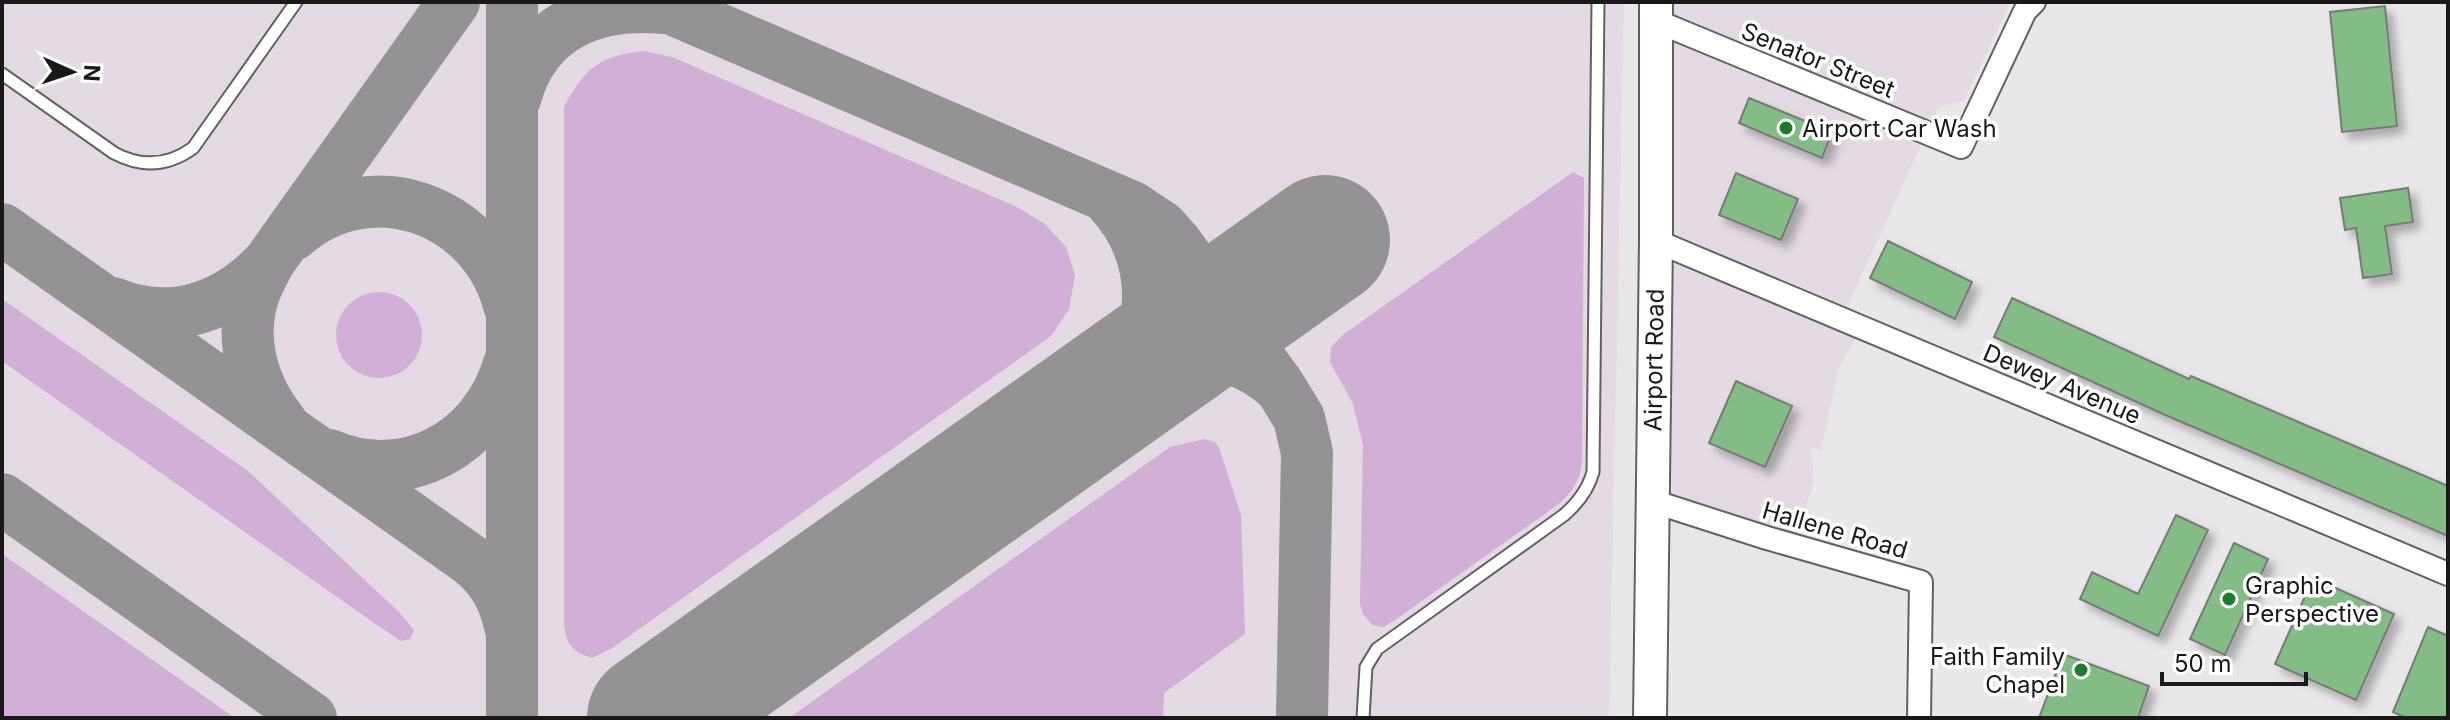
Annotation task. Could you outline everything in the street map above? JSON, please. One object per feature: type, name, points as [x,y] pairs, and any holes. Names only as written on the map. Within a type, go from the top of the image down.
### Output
[{"type":"main road","name":"Airport Road","points":[[1650,718],[1656,11]]},
{"type":"street","name":"Senator Street","points":[[1656,11],[1961,147],[2025,11],[2034,2]]},
{"type":"street","name":"Dewey Avenue","points":[[1656,241],[2448,574]]},
{"type":"street","name":"Hallene Road","points":[[1652,501],[1921,582],[1919,718]]},
{"type":"lane","points":[[2,74],[114,153],[127,160],[162,163],[182,156],[193,148],[296,2]]},
{"type":"lane","points":[[1363,718],[1366,667],[1377,649],[1564,515],[1590,484],[1593,472],[1598,2]]},
{"type":"shaded area","points":[[2,2],[1624,2],[1609,718],[2,718]]},
{"type":"shaded area","points":[[1656,2],[2011,2],[1964,100],[1938,108],[1840,323],[1859,331],[1839,368],[1821,451],[1811,447],[1814,482],[1793,546],[1650,503]]},
{"type":"shaded area","points":[[644,51],[672,57],[1017,207],[1045,224],[1066,247],[1075,275],[1069,309],[1051,336],[611,649],[592,658],[571,646],[564,623],[564,107],[579,82],[595,66],[616,56]]},
{"type":"shaded area","points":[[1573,172],[1584,178],[1582,460],[1577,481],[1571,492],[1556,506],[1395,620],[1383,627],[1372,625],[1360,604],[1363,445],[1353,404],[1330,362],[1331,347],[1344,334]]},
{"type":"shaded area","points":[[379,292],[403,299],[415,311],[422,335],[415,359],[403,371],[379,378],[355,371],[343,359],[336,335],[343,311],[355,299]]},
{"type":"shaded area","points":[[2,299],[248,471],[399,612],[414,630],[410,639],[401,641],[377,625],[2,361]]},
{"type":"shaded area","points":[[1204,439],[1215,442],[1220,450],[1241,515],[1245,634],[1164,693],[1163,718],[789,718],[1170,447]]},
{"type":"shaded area","points":[[2,554],[235,718],[2,718]]},
{"type":"building","points":[[2385,6],[2397,126],[2342,132],[2330,12]]},
{"type":"building","name":"Airport Car Wash","points":[[1749,98],[1832,132],[1822,158],[1739,123]]},
{"type":"building","points":[[1736,173],[1798,199],[1781,240],[1719,215]]},
{"type":"building","points":[[2408,188],[2413,222],[2385,226],[2392,274],[2363,278],[2356,228],[2345,230],[2340,198]]},
{"type":"building","points":[[1888,241],[1972,282],[1955,319],[1870,278]]},
{"type":"building","points":[[2012,298],[2189,379],[2191,376],[2448,486],[2448,536],[2163,414],[1994,337]]},
{"type":"building","points":[[1736,381],[1792,406],[1765,467],[1709,443]]},
{"type":"building","points":[[2176,515],[2208,530],[2158,636],[2080,599],[2092,572],[2138,594]]},
{"type":"building","name":"Graphic Perspective","points":[[2234,543],[2268,559],[2225,655],[2190,639]]},
{"type":"building","points":[[2313,578],[2394,614],[2356,700],[2275,664]]},
{"type":"building","points":[[2428,627],[2448,636],[2448,718],[2406,718],[2393,712]]},
{"type":"building","name":"Faith Family Chapel","points":[[2063,654],[2149,686],[2138,718],[2039,718]]},
{"type":"taxiway","points":[[113,303],[156,313],[177,312],[217,301],[253,278],[269,262],[454,2]]},
{"type":"taxiway","points":[[512,2],[512,718]]},
{"type":"taxiway","points":[[656,2],[1132,207],[1162,227],[1280,387],[1299,418],[1307,453],[1302,718]]},
{"type":"taxiway","points":[[515,99],[524,73],[538,52],[554,35],[574,22],[596,13],[620,9],[673,9]]},
{"type":"taxiway","points":[[293,235],[323,215],[356,204],[389,202],[420,208],[450,223],[476,244],[496,272],[509,305]]},
{"type":"taxiway","points":[[1111,202],[1123,217],[1141,252],[1148,290],[1144,328],[1113,391]]},
{"type":"taxiway","points":[[2,229],[469,559],[496,588],[510,626]]},
{"type":"taxiway","points":[[269,262],[250,308],[248,343],[256,377],[282,423]]},
{"type":"taxiway","points":[[1146,367],[1182,358],[1214,356],[1245,364],[1277,385]]},
{"type":"taxiway","points":[[329,455],[358,464],[387,466],[414,462],[440,452],[463,436],[482,416],[498,392],[509,364]]},
{"type":"taxiway","points":[[2,499],[311,718]]},
{"type":"runway","points":[[652,718],[1325,240]]},
{"type":"place","name":"Airport Car Wash","points":[[1786,128]]},
{"type":"place","name":"Graphic Perspective","points":[[2229,599]]},
{"type":"place","name":"Faith Family Chapel","points":[[2081,670]]}]
